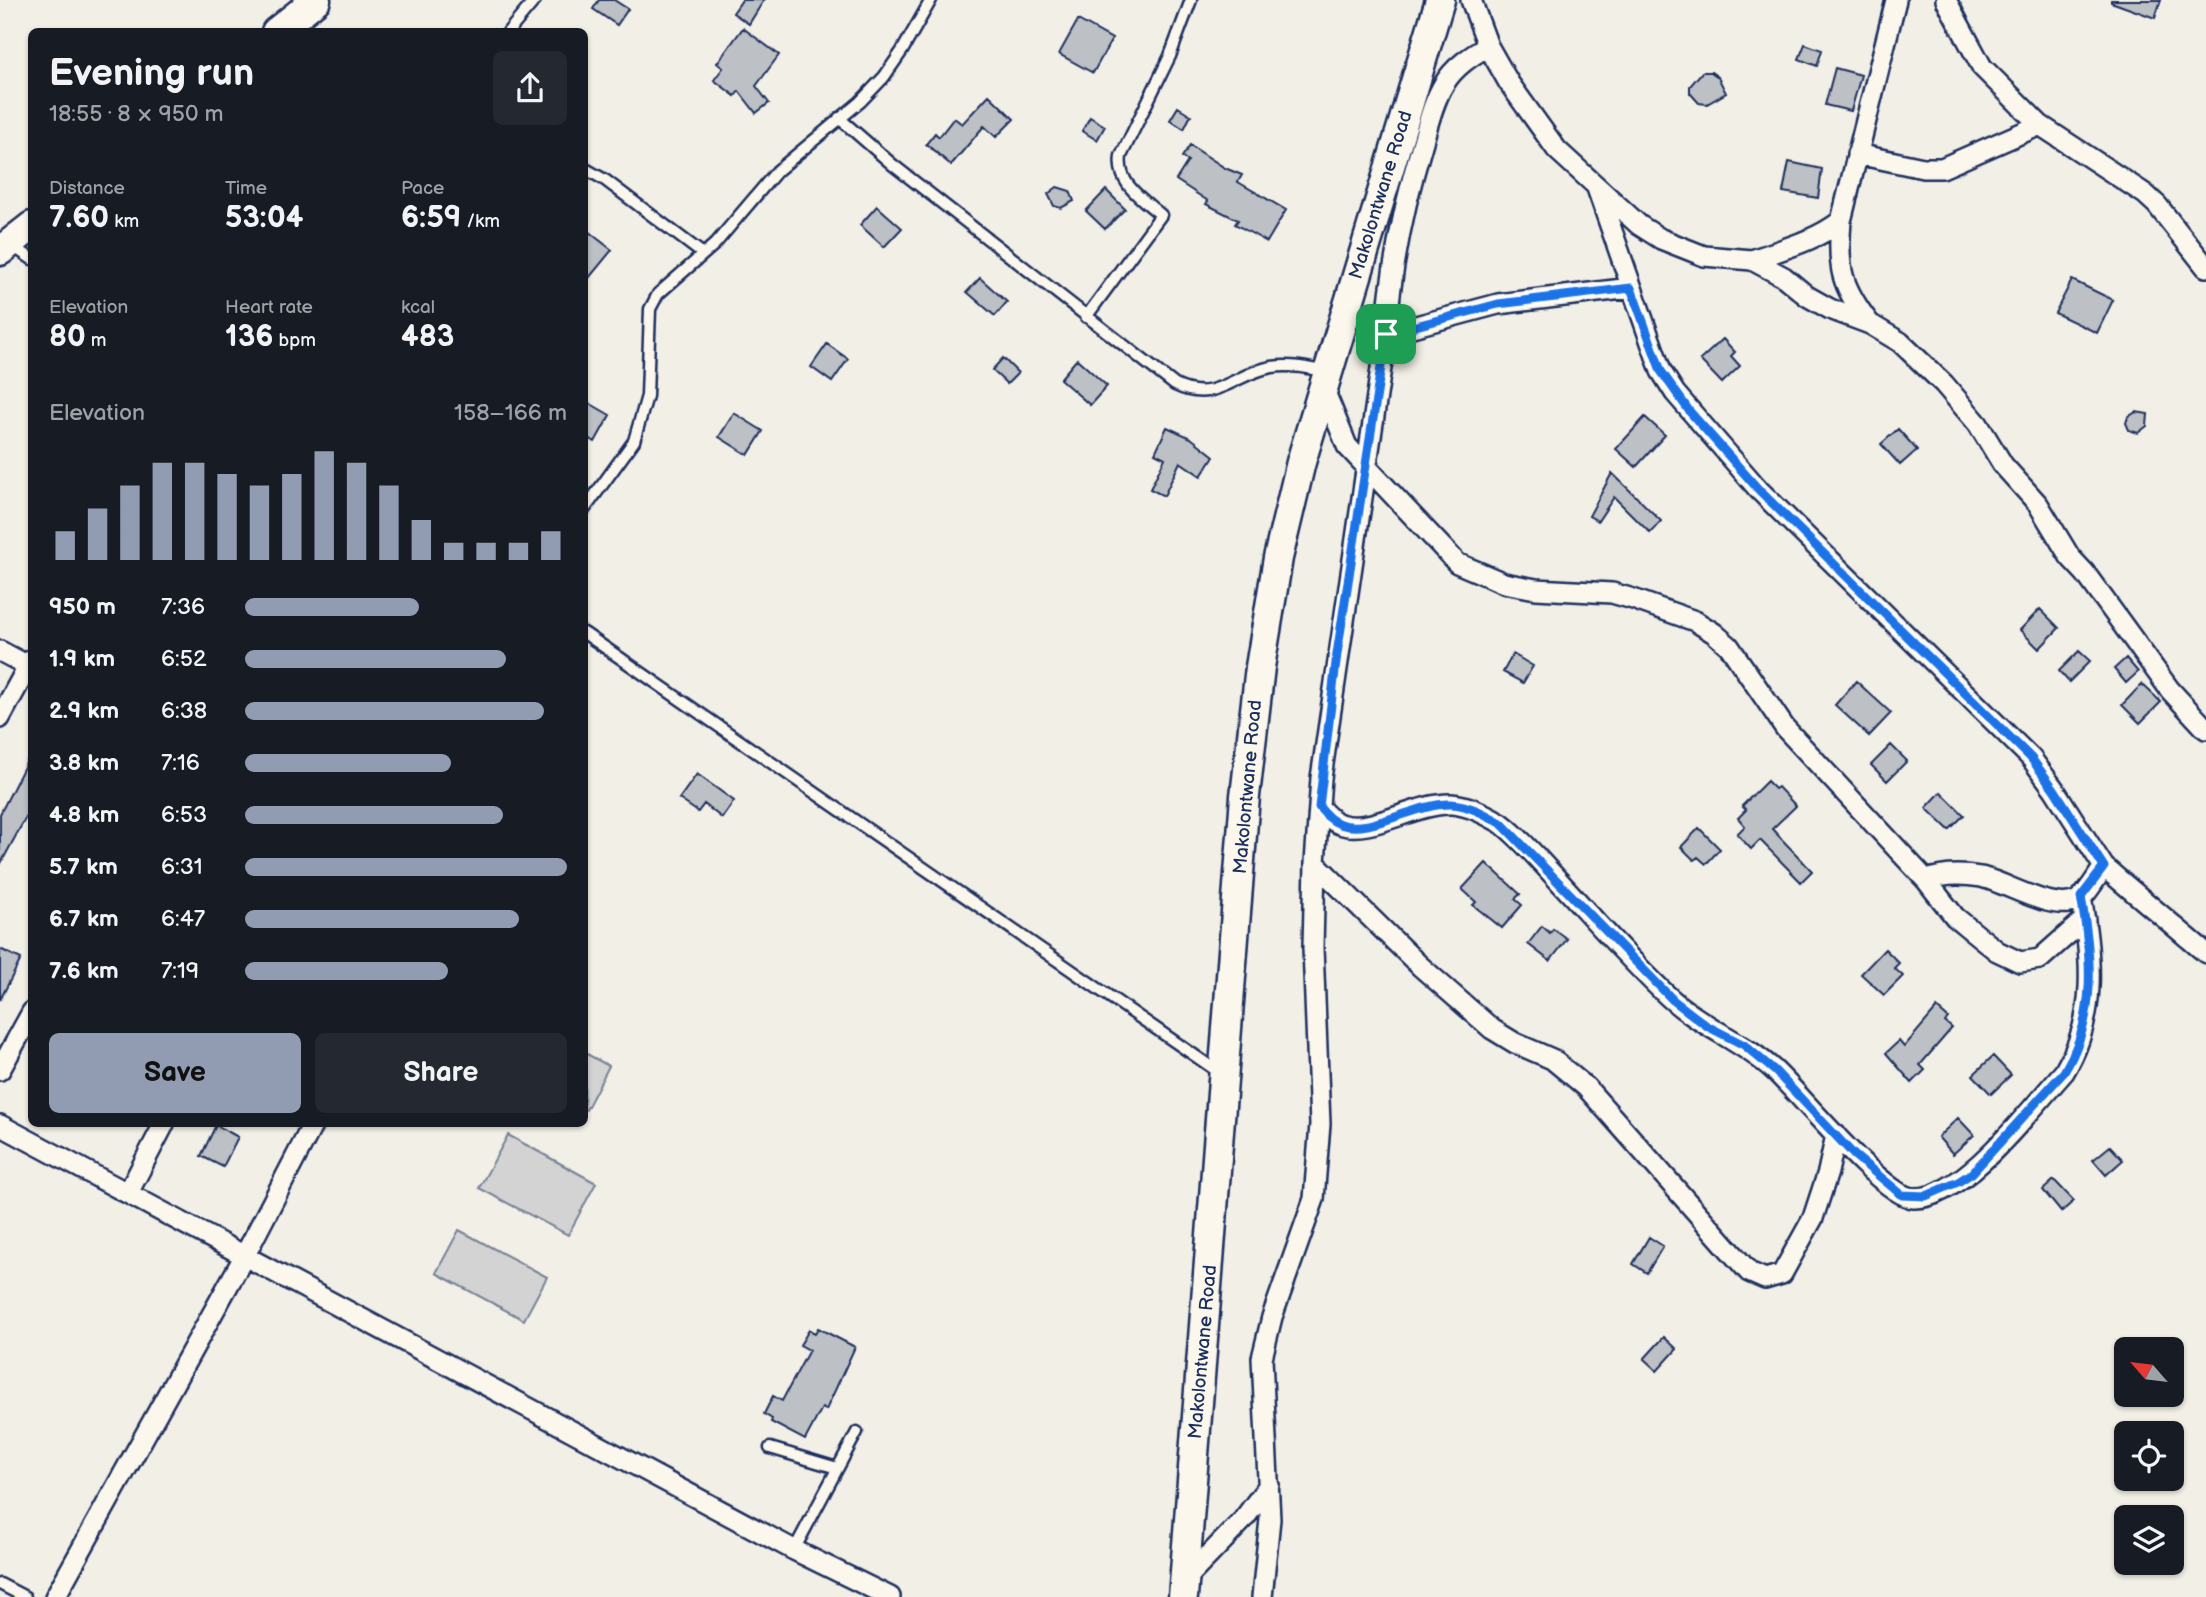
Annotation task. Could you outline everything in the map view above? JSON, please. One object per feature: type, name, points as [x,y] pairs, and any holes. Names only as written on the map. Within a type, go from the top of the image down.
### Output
[{"type":"main road","points":[[281,28],[316,0]]},
{"type":"main road","name":"Makolontwane Road","points":[[1183,1589],[1245,796],[1260,667],[1278,558],[1301,462],[1440,0]]},
{"type":"street","points":[[1471,0],[1488,46],[1531,117],[1557,150],[1639,225],[1672,244],[1704,256],[1752,260],[1830,309],[1870,324],[1900,342],[1978,424],[2003,465],[2038,504],[2070,557],[2085,573],[2170,690],[2206,729]]},
{"type":"street","points":[[1870,324],[1851,299],[1843,281],[1838,258],[1840,221],[1896,0]]},
{"type":"street","points":[[1947,0],[1982,67],[2040,125],[2146,194],[2206,267]]},
{"type":"street","points":[[1262,1597],[1270,1519],[1262,1358],[1272,1317],[1314,1199],[1320,1124],[1313,948],[1319,807],[1337,654],[1367,468],[1396,244],[1405,204],[1443,85],[1457,67],[1488,46]]},
{"type":"street","points":[[1422,61],[1436,102]]},
{"type":"street","points":[[1857,154],[1923,167],[1942,168],[2040,125]]},
{"type":"street","points":[[1597,187],[1661,371],[1675,393],[1759,490],[2031,758],[2104,867],[2206,953]]},
{"type":"street","points":[[1752,260],[1807,241],[1826,232],[1840,221]]},
{"type":"street","points":[[1386,334],[1498,304],[1631,288]]},
{"type":"street","points":[[1325,379],[1347,446],[1457,563],[1504,583],[1536,589],[1612,593],[1695,621],[1714,633],[1729,646],[1785,728],[1926,880],[1955,916],[1997,951],[2013,960],[2031,961],[2048,955],[2085,919]]},
{"type":"street","points":[[0,651],[28,663]]},
{"type":"street","points":[[0,718],[28,668]]},
{"type":"street","points":[[1319,807],[1332,821],[1350,827],[1362,826],[1412,809],[1450,804],[1467,807],[1501,823],[1663,991],[1707,1026],[1744,1045],[1775,1071],[1836,1135],[1902,1195],[1926,1196],[1972,1173],[2064,1072],[2075,1053],[2086,1020],[2090,996],[2081,897]]},
{"type":"street","points":[[1315,863],[1420,966],[1492,1029],[1515,1044],[1552,1059],[1586,1087],[1749,1272],[1765,1279],[1782,1274],[1814,1218],[1836,1135]]},
{"type":"street","points":[[1926,880],[1945,876],[1983,878],[2052,902],[2068,903],[2081,897],[2104,867]]},
{"type":"street","points":[[0,1070],[28,1019]]},
{"type":"street","points":[[0,1125],[794,1550],[890,1597]]},
{"type":"street","points":[[128,1193],[162,1127]]},
{"type":"street","points":[[55,1597],[245,1255],[311,1127]]},
{"type":"street","points":[[1183,1589],[1243,1520],[1269,1485]]},
{"type":"lane","points":[[511,28],[535,0]]},
{"type":"lane","points":[[588,504],[622,460],[638,429],[647,396],[650,309],[658,294],[703,254],[777,171],[860,102],[884,77],[931,0]]},
{"type":"lane","points":[[1086,317],[1161,215],[1124,181],[1119,169],[1121,156],[1170,56],[1191,0]]},
{"type":"lane","points":[[839,118],[893,165],[1175,384],[1189,391],[1203,393],[1272,367],[1291,365],[1325,379]]},
{"type":"lane","points":[[588,170],[605,180],[703,254]]},
{"type":"lane","points":[[588,636],[1224,1075]]},
{"type":"lane","points":[[794,1550],[857,1432]]},
{"type":"lane","points":[[771,1448],[837,1468]]},
{"type":"lane","points":[[0,1584],[24,1597]]},
{"type":"shaded area","points":[[588,1055],[609,1066],[588,1106]]},
{"type":"shaded area","points":[[508,1135],[596,1183],[568,1235],[479,1188]]},
{"type":"shaded area","points":[[459,1230],[547,1277],[524,1320],[436,1273]]},
{"type":"building","points":[[599,0],[614,0],[628,9],[617,25],[593,9]]},
{"type":"building","points":[[742,0],[764,0],[749,24],[733,13]]},
{"type":"building","points":[[2111,0],[2161,0],[2155,18]]},
{"type":"building","points":[[1078,20],[1112,39],[1093,73],[1059,54]]},
{"type":"building","points":[[743,28],[779,55],[756,86],[769,103],[756,113],[739,91],[735,96],[714,80],[723,68],[717,63]]},
{"type":"building","points":[[1805,44],[1822,50],[1817,66],[1799,59]]},
{"type":"building","points":[[1835,68],[1861,75],[1851,111],[1825,105]]},
{"type":"building","points":[[1702,72],[1711,72],[1718,77],[1726,93],[1707,104],[1699,103],[1690,93],[1690,86]]},
{"type":"building","points":[[989,95],[1014,119],[996,137],[984,126],[951,165],[926,144],[935,133],[939,137],[954,118],[962,124]]},
{"type":"building","points":[[1178,107],[1191,115],[1184,129],[1170,120]]},
{"type":"building","points":[[1090,117],[1105,126],[1097,140],[1082,131]]},
{"type":"building","points":[[1190,145],[1225,168],[1242,175],[1238,182],[1286,210],[1267,242],[1235,224],[1238,220],[1206,204],[1208,201],[1176,180],[1188,161],[1182,157]]},
{"type":"building","points":[[1789,162],[1822,169],[1818,198],[1783,192]]},
{"type":"building","points":[[1057,187],[1070,191],[1074,201],[1061,208],[1054,206],[1048,194]]},
{"type":"building","points":[[1106,190],[1125,209],[1105,229],[1086,211]]},
{"type":"building","points":[[877,206],[902,228],[884,247],[860,225]]},
{"type":"building","points":[[588,231],[612,250],[588,279]]},
{"type":"building","points":[[980,278],[1007,302],[995,316],[967,292]]},
{"type":"building","points":[[2072,280],[2113,300],[2097,333],[2055,313]]},
{"type":"building","points":[[1723,339],[1735,352],[1731,356],[1740,366],[1722,383],[1700,360]]},
{"type":"building","points":[[827,344],[848,359],[832,382],[811,367]]},
{"type":"building","points":[[1003,358],[1018,373],[1007,384],[992,370]]},
{"type":"building","points":[[1077,359],[1107,386],[1090,405],[1060,379]]},
{"type":"building","points":[[588,402],[610,415],[595,442],[588,438]]},
{"type":"building","points":[[2136,412],[2148,414],[2147,426],[2138,433],[2129,430],[2126,423],[2128,417]]},
{"type":"building","points":[[734,413],[763,431],[748,455],[719,437]]},
{"type":"building","points":[[1645,417],[1665,435],[1636,467],[1616,449]]},
{"type":"building","points":[[1167,427],[1191,438],[1214,456],[1201,476],[1180,462],[1164,496],[1150,489],[1165,458],[1155,453]]},
{"type":"building","points":[[1898,429],[1917,450],[1900,465],[1881,444]]},
{"type":"building","points":[[1612,473],[1661,521],[1650,533],[1614,497],[1598,521],[1589,516]]},
{"type":"building","points":[[2040,609],[2059,628],[2039,649],[2020,630]]},
{"type":"building","points":[[2079,651],[2090,661],[2069,682],[2059,671]]},
{"type":"building","points":[[1513,654],[1533,666],[1523,683],[1503,672]]},
{"type":"building","points":[[2126,658],[2138,672],[2126,683],[2114,669]]},
{"type":"building","points":[[1856,681],[1891,713],[1869,736],[1835,705]]},
{"type":"building","points":[[2142,684],[2161,702],[2140,723],[2122,705]]},
{"type":"building","points":[[1891,745],[1907,761],[1887,781],[1871,765]]},
{"type":"building","points":[[28,759],[28,813],[0,865],[0,814]]},
{"type":"building","points":[[697,774],[734,801],[722,818],[704,804],[698,812],[679,799]]},
{"type":"building","points":[[1767,781],[1775,789],[1778,787],[1796,806],[1772,829],[1812,871],[1801,882],[1760,840],[1751,849],[1737,834],[1745,826],[1738,818],[1746,810],[1742,806]]},
{"type":"building","points":[[1941,792],[1964,815],[1949,830],[1926,808]]},
{"type":"building","points":[[1699,828],[1720,849],[1706,864],[1698,857],[1694,860],[1681,847]]},
{"type":"building","points":[[1486,863],[1520,894],[1515,899],[1522,905],[1502,928],[1473,905],[1476,902],[1462,889]]},
{"type":"building","points":[[1542,926],[1550,933],[1553,929],[1567,939],[1550,961],[1528,944]]},
{"type":"building","points":[[0,949],[21,959],[0,1000]]},
{"type":"building","points":[[1885,949],[1899,963],[1894,968],[1903,976],[1884,995],[1861,974]]},
{"type":"building","points":[[1937,1008],[1948,1018],[1945,1022],[1952,1028],[1920,1065],[1925,1070],[1912,1083],[1886,1053],[1899,1041],[1904,1047]]},
{"type":"building","points":[[1993,1056],[2011,1075],[1991,1094],[1973,1075]]},
{"type":"building","points":[[1958,1118],[1974,1135],[1953,1154],[1938,1137]]},
{"type":"building","points":[[215,1127],[238,1137],[223,1167],[201,1156]]},
{"type":"building","points":[[2110,1146],[2123,1160],[2106,1175],[2093,1160]]},
{"type":"building","points":[[2054,1180],[2074,1201],[2061,1212],[2043,1190]]},
{"type":"building","points":[[1649,1237],[1663,1246],[1647,1273],[1633,1264]]},
{"type":"building","points":[[818,1328],[855,1347],[826,1410],[822,1408],[805,1440],[771,1422],[772,1419],[764,1414],[773,1396],[782,1401],[809,1350],[800,1345],[809,1330],[815,1333]]},
{"type":"building","points":[[1664,1337],[1677,1349],[1657,1371],[1644,1359]]},
{"type":"route","points":[[1631,288],[1661,371],[1690,412],[1759,490],[2031,758],[2054,789],[2104,867],[2081,897],[2090,972],[2086,1020],[2075,1053],[2064,1072],[1972,1173],[1941,1191],[1926,1196],[1913,1198],[1892,1188],[1854,1155],[1775,1071],[1744,1045],[1691,1015],[1644,974],[1515,834],[1501,823],[1467,807],[1450,804],[1412,809],[1362,826],[1350,827],[1332,821],[1319,807],[1337,654],[1386,334],[1498,304],[1631,288]]}]
